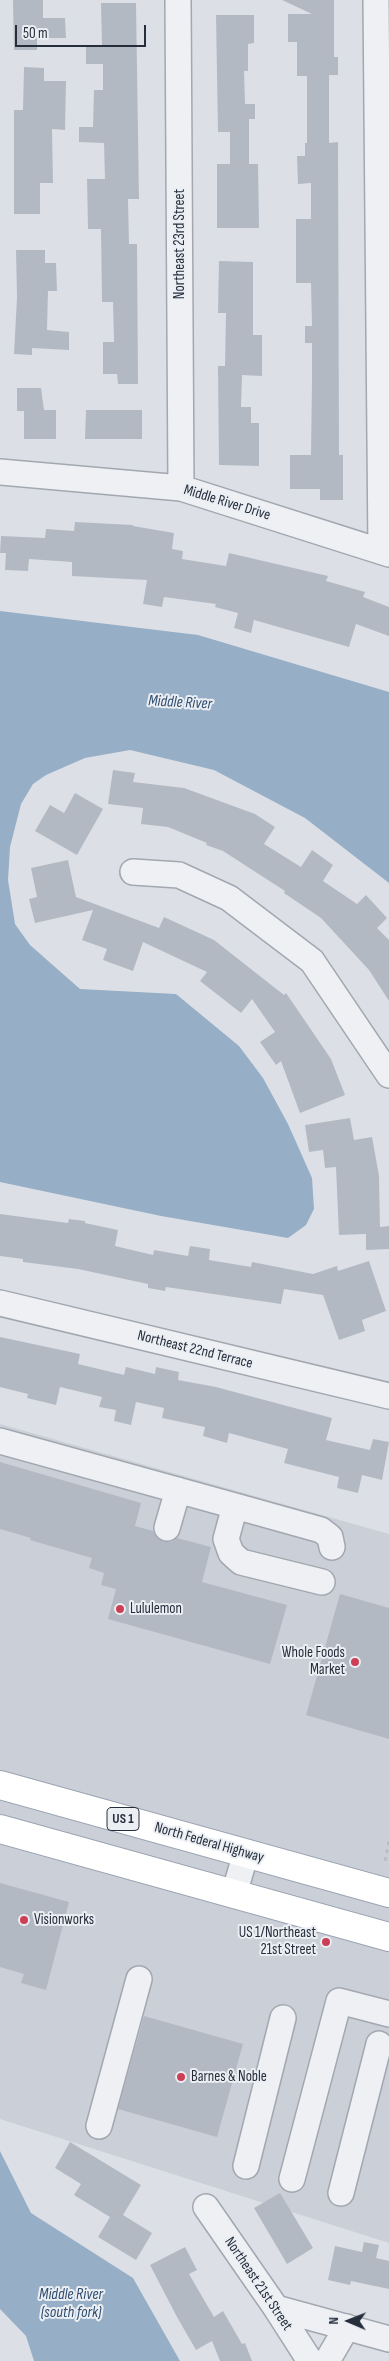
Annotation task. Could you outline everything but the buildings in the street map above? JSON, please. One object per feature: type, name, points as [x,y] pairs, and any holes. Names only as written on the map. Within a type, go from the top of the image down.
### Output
[{"type":"main road","name":"North Federal Highway","points":[[0,1785],[389,1893]]},
{"type":"main road","points":[[0,1829],[389,1937]]},
{"type":"street","name":"Northeast 23rd Street","points":[[178,0],[181,488]]},
{"type":"street","points":[[376,0],[385,552]]},
{"type":"street","name":"Middle River Drive","points":[[0,472],[181,488],[385,552]]},
{"type":"street","points":[[133,872],[178,875],[229,898],[312,961],[389,1074]]},
{"type":"street","name":"Northeast 22nd Terrace","points":[[0,1303],[389,1396]]},
{"type":"street","points":[[0,1442],[320,1530],[330,1537],[332,1547]]},
{"type":"street","points":[[168,1528],[178,1490]]},
{"type":"street","points":[[235,1506],[226,1539],[231,1553],[241,1562],[322,1582]]},
{"type":"street","points":[[234,1894],[246,1853]]},
{"type":"street","points":[[99,2126],[139,1979]]},
{"type":"street","points":[[292,2179],[339,2001],[389,2014]]},
{"type":"street","points":[[246,2166],[283,2018]]},
{"type":"street","points":[[341,2192],[379,2044]]},
{"type":"street","name":"Northeast 21st Street","points":[[206,2207],[310,2361]]},
{"type":"street","points":[[276,2308],[389,2339]]},
{"type":"street","points":[[327,2361],[347,2327]]},
{"type":"path","points":[[385,1861],[389,1841]]},
{"type":"shaded area","points":[[0,1424],[389,1534],[389,2243],[0,2119]]},
{"type":"water","name":"Middle River","points":[[0,611],[198,635],[389,692],[389,883],[305,818],[214,770],[130,750],[85,758],[46,775],[33,784],[21,804],[10,847],[8,880],[15,924],[30,945],[80,989],[176,994],[239,1046],[263,1078],[288,1124],[312,1178],[314,1209],[306,1225],[288,1238],[161,1216],[0,1182]]},
{"type":"water","name":"Middle River (south fork)","points":[[0,2151],[31,2213],[133,2278],[180,2361],[34,2361],[26,2336],[0,2309]]},
{"type":"place","name":"Lululemon","points":[[120,1609]]},
{"type":"place","name":"Whole Foods Market","points":[[355,1662]]},
{"type":"place","name":"Visionworks","points":[[24,1920]]},
{"type":"place","name":"US 1/Northeast 21st Street","points":[[326,1942]]},
{"type":"place","name":"Barnes & Noble","points":[[181,2077]]}]
